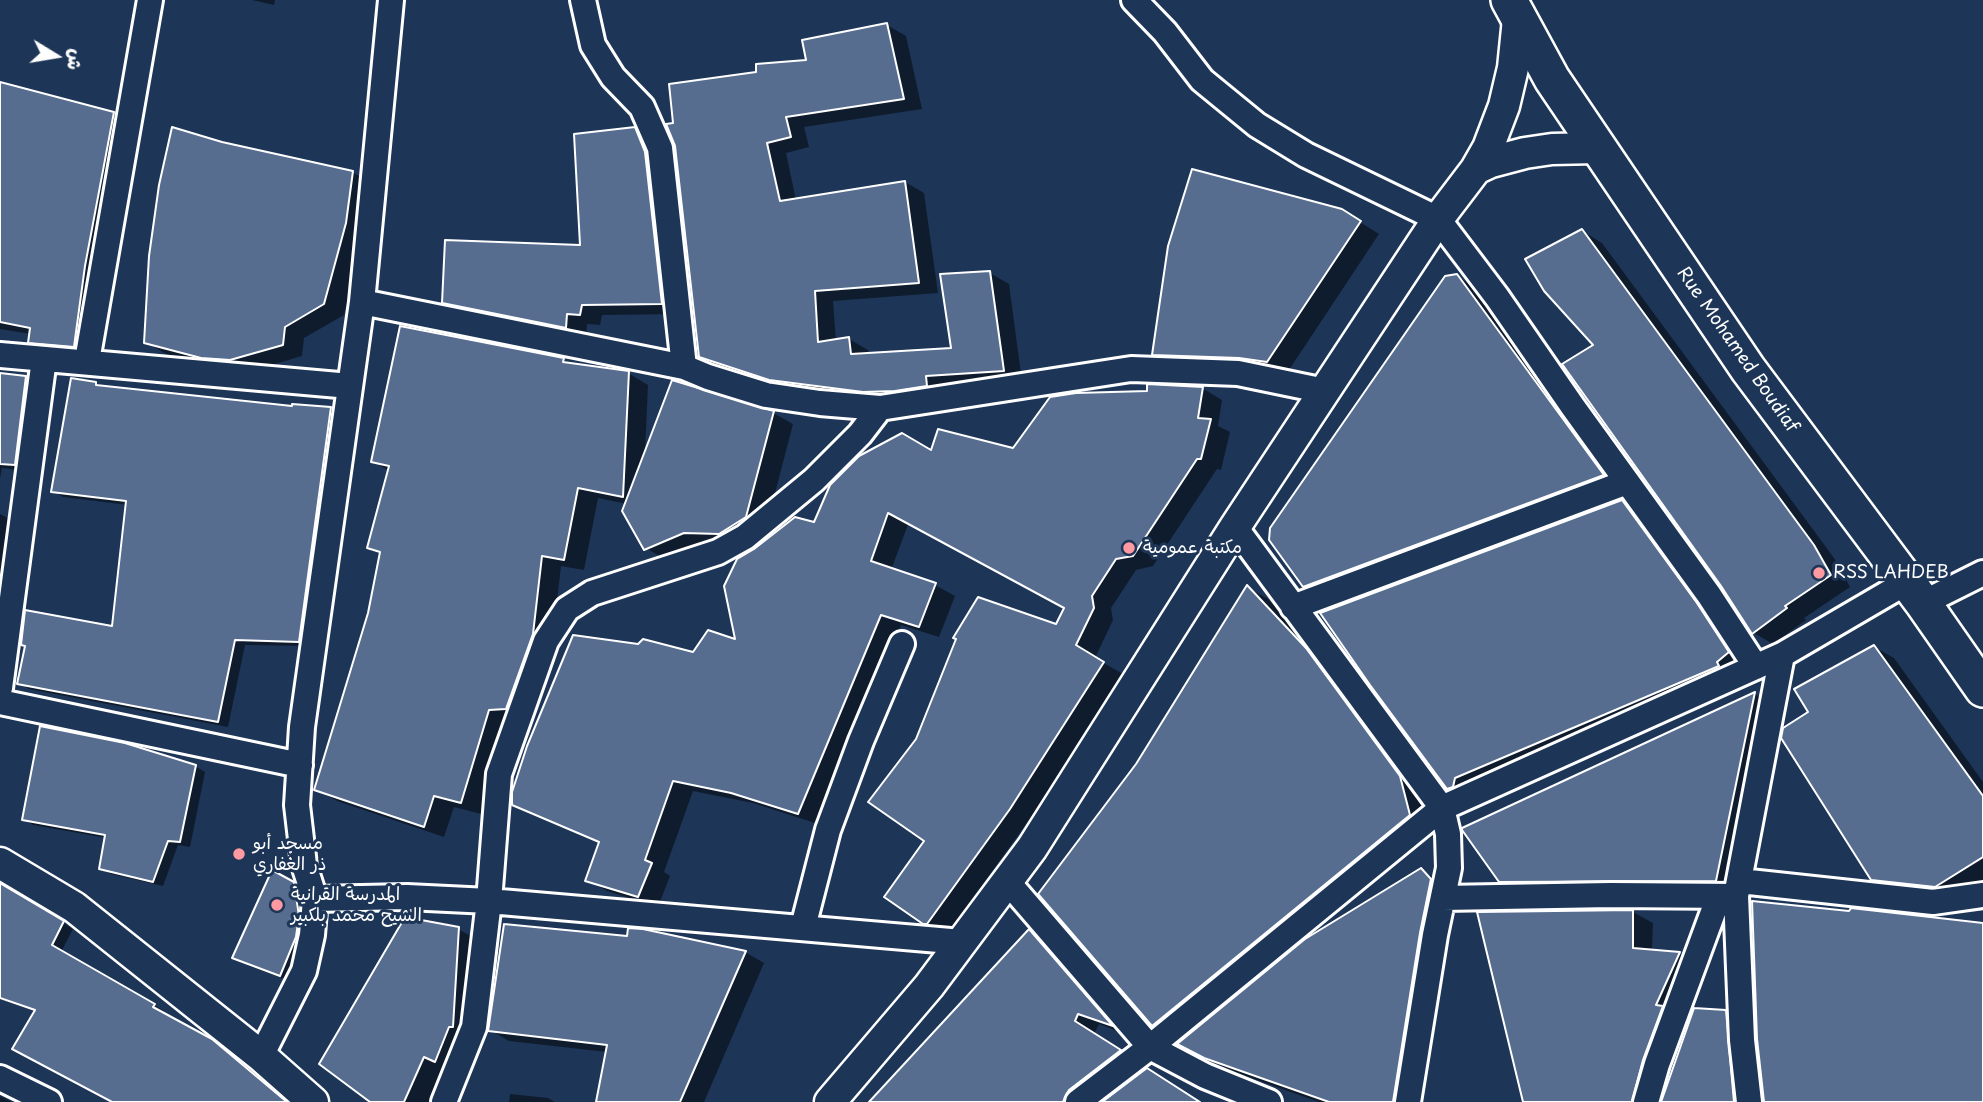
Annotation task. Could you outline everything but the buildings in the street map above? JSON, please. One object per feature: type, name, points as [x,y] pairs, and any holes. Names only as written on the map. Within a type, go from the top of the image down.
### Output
[{"type":"main road","name":"Rue Mohamed Boudiaf","points":[[1514,10],[1552,79],[1748,369],[1983,689]]},
{"type":"street","points":[[87,361],[150,0]]},
{"type":"street","points":[[261,1056],[304,971],[312,935],[314,899],[304,864],[297,805],[300,765],[312,650],[362,302],[391,0]]},
{"type":"street","points":[[583,0],[593,45],[613,77],[642,107],[660,148],[684,367]]},
{"type":"street","points":[[1134,0],[1165,32],[1202,80],[1256,125],[1306,155],[1438,219],[1709,595],[1756,667]]},
{"type":"street","points":[[837,1099],[929,986],[1032,848],[1235,527],[1438,219],[1476,169],[1488,148],[1504,106],[1513,68],[1514,10]]},
{"type":"street","points":[[1476,169],[1525,153],[1552,149],[1597,148]]},
{"type":"street","points":[[362,302],[684,367],[766,395],[820,403],[880,408],[1131,369],[1238,373],[1325,391]]},
{"type":"street","points":[[0,355],[350,386]]},
{"type":"street","points":[[0,688],[44,359]]},
{"type":"street","points":[[444,1102],[474,1027],[489,901],[499,774],[546,641],[567,609],[592,593],[718,552],[745,537],[814,480],[860,434],[880,408]]},
{"type":"street","points":[[1293,607],[1627,482]]},
{"type":"street","points":[[1235,527],[1442,808],[1448,834],[1449,868],[1435,935],[1408,1102]]},
{"type":"street","points":[[1078,1102],[1150,1047],[1442,808],[1915,593],[1983,573]]},
{"type":"street","points":[[803,927],[828,830],[860,741],[902,644]]},
{"type":"street","points":[[1646,1102],[1657,1064],[1732,891],[1782,655]]},
{"type":"street","points":[[0,702],[300,765]]},
{"type":"street","points":[[0,863],[74,907],[261,1056],[313,1102]]},
{"type":"street","points":[[1007,881],[1150,1047],[1205,1076],[1269,1102]]},
{"type":"street","points":[[1732,891],[1749,1102]]},
{"type":"street","points":[[1443,898],[1732,891],[1933,902],[1983,895]]},
{"type":"street","points":[[314,899],[407,897],[489,901],[962,942]]},
{"type":"street","points":[[0,1077],[49,1102]]},
{"type":"place","name":"مكتبة عمومية","points":[[1129,548]]},
{"type":"place","name":"RSS LAHDEB","points":[[1819,573]]},
{"type":"place","name":"مسجد أبو ذر الغفاري","points":[[239,854]]},
{"type":"place","name":"المدرسة القرانية الشيح محمد بلكبير","points":[[277,905]]}]
